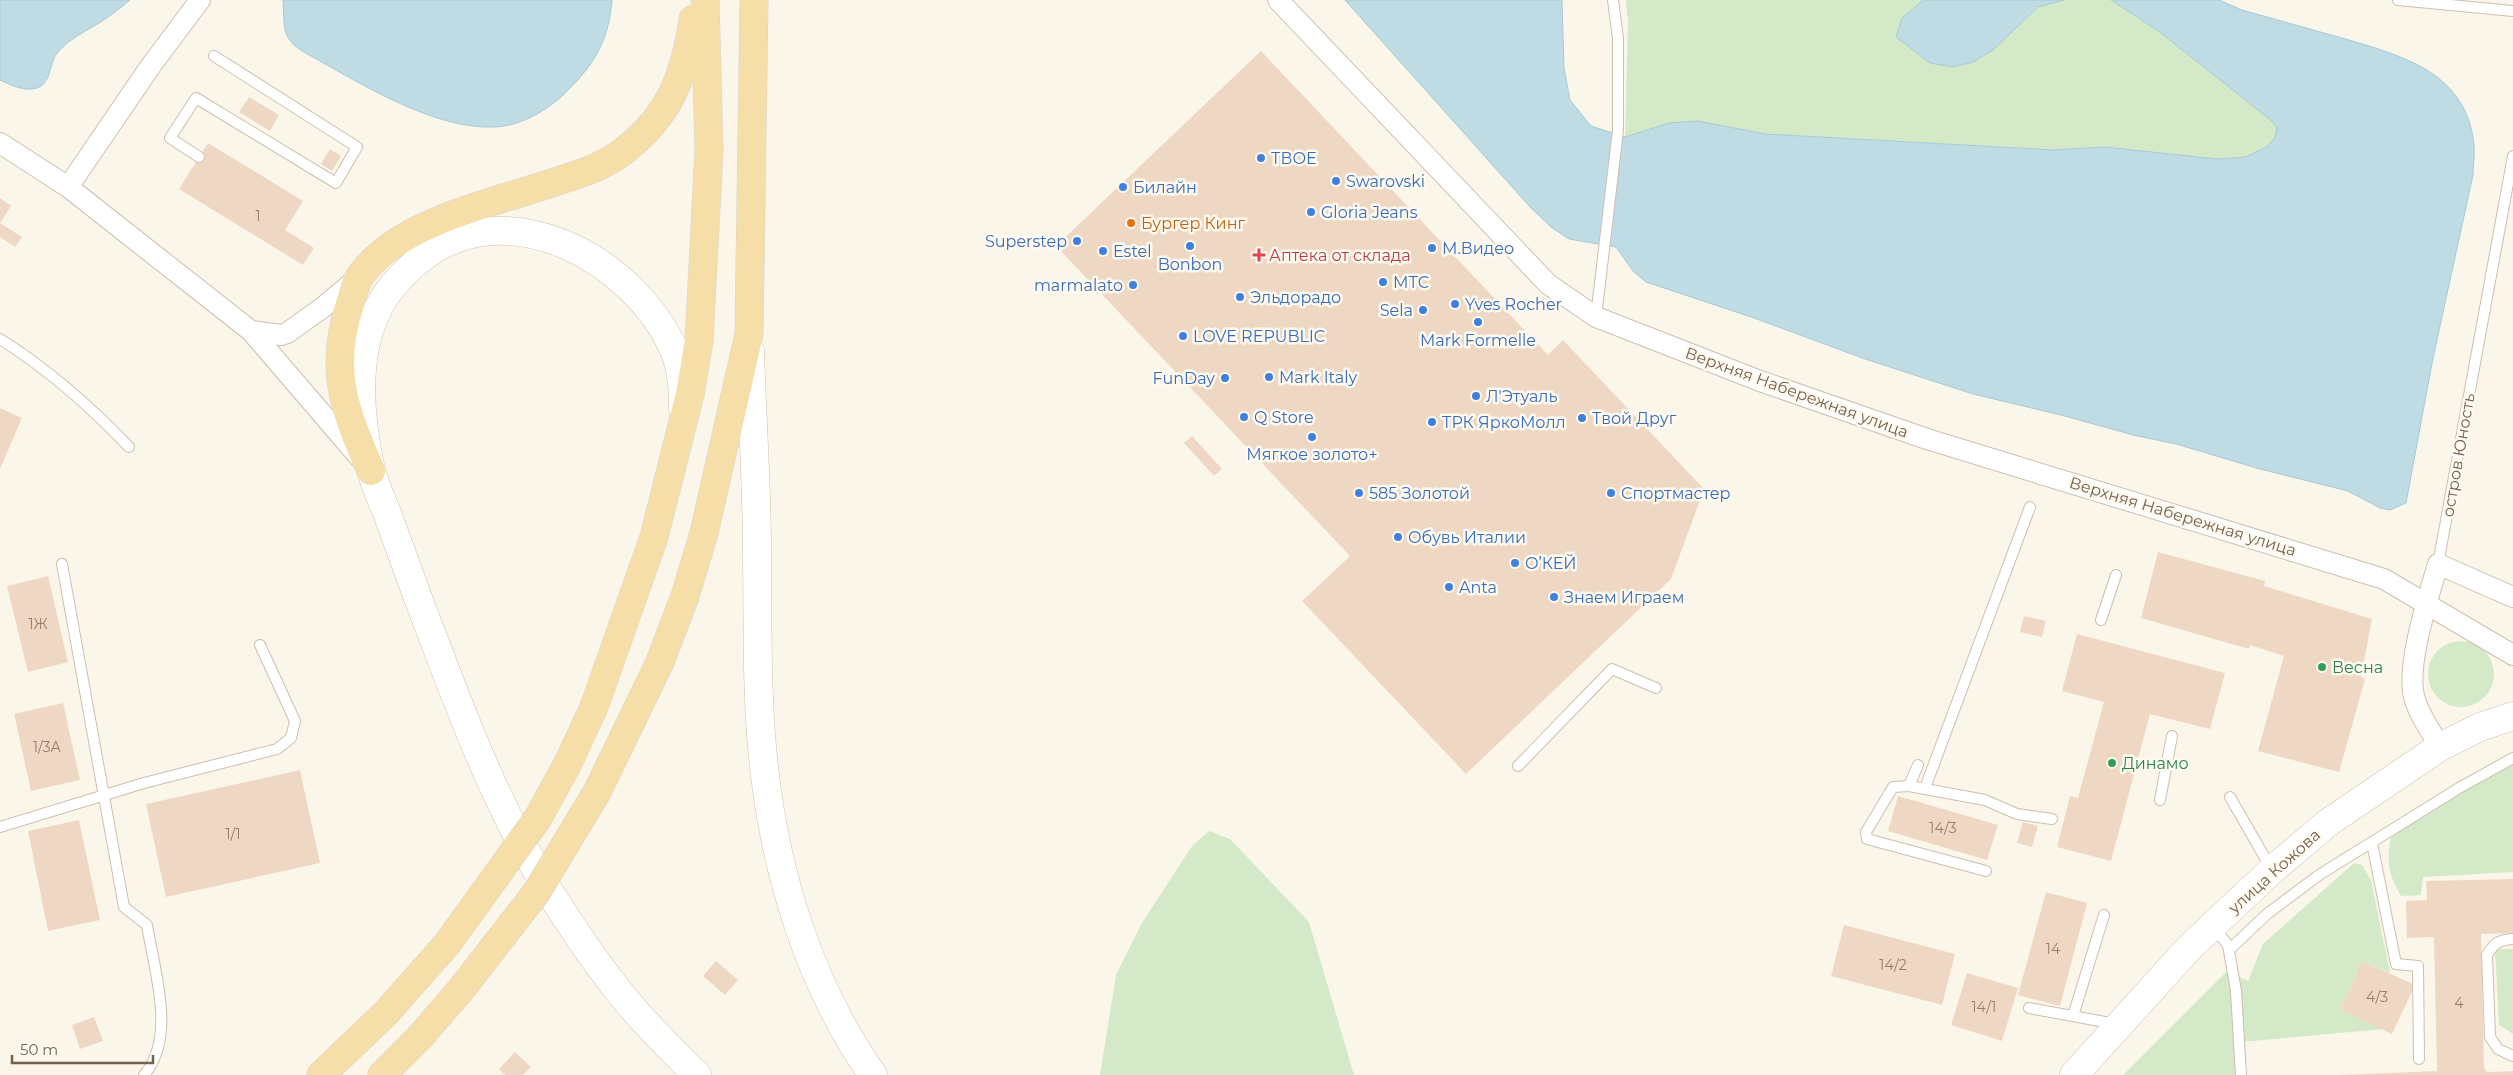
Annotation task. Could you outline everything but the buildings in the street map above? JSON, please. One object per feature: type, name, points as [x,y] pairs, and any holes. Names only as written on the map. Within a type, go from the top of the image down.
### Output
[{"type":"main road","points":[[696,0],[688,56],[676,86],[656,120],[625,151],[594,169],[462,213],[414,232],[389,246],[360,276],[342,328],[338,370],[349,422],[371,471],[461,712],[503,808],[543,880],[602,970],[637,1013],[697,1075]]},
{"type":"main road","points":[[320,1075],[386,1013],[447,944],[538,818],[568,763],[594,707],[654,537],[683,414],[690,394],[700,341],[709,150],[705,0]]},
{"type":"main road","points":[[754,0],[749,334],[757,550],[758,673],[761,739],[768,792],[785,881],[800,930],[835,1011],[873,1075]]},
{"type":"main road","points":[[371,471],[361,382],[362,360],[372,322],[390,288],[406,271],[428,253],[463,237],[506,232],[545,237],[588,255],[618,276],[640,297],[673,349],[681,372],[683,414]]},
{"type":"main road","points":[[382,1075],[420,1037],[463,987],[536,892],[597,792],[660,662],[685,596],[704,533],[749,334]]},
{"type":"main road","name":"улица Кожова","points":[[2080,1073],[2119,1024],[2212,926],[2272,870],[2329,822],[2440,747],[2480,727],[2513,716]]},
{"type":"street","points":[[68,187],[145,75],[200,0]]},
{"type":"street","name":"Верхняя Набережная улица","points":[[1278,0],[1548,284],[1596,317],[1760,381],[1927,439],[2384,579],[2513,655]]},
{"type":"street","points":[[0,143],[68,187],[250,331],[371,471]]},
{"type":"street","points":[[250,331],[281,335],[287,333],[322,308],[360,276]]},
{"type":"street","points":[[2438,564],[2513,598]]},
{"type":"street","name":"остров Юность","points":[[2438,564],[2413,668],[2414,696],[2440,747]]},
{"type":"lane","points":[[1596,317],[1618,130],[1618,38],[1613,0]]},
{"type":"lane","points":[[2398,0],[2513,11]]},
{"type":"lane","points":[[199,157],[170,138],[196,98],[336,183],[357,146],[214,56]]},
{"type":"lane","name":"остров Юность","points":[[2438,564],[2513,156]]},
{"type":"lane","points":[[0,339],[52,375],[95,411],[129,447]]},
{"type":"lane","points":[[1925,788],[2030,508]]},
{"type":"lane","points":[[62,564],[124,907],[147,925],[163,1020],[161,1040],[156,1059],[144,1075]]},
{"type":"lane","points":[[2101,620],[2116,575]]},
{"type":"lane","points":[[0,827],[104,795],[278,748],[291,738],[295,721],[260,645]]},
{"type":"lane","points":[[1518,766],[1612,669],[1656,688]]},
{"type":"lane","points":[[2160,800],[2172,736]]},
{"type":"lane","points":[[2229,950],[2267,914],[2319,874],[2459,788],[2513,758]]},
{"type":"lane","points":[[1909,786],[1918,765]]},
{"type":"lane","points":[[1986,871],[1866,839],[1866,832],[1893,787],[1925,788],[1985,800],[2017,814],[2052,819]]},
{"type":"lane","points":[[2230,797],[2272,870]]},
{"type":"lane","points":[[2372,843],[2396,964],[2418,966],[2420,1059]]},
{"type":"lane","points":[[2073,1016],[2104,915]]},
{"type":"lane","points":[[2212,926],[2228,945],[2229,950],[2236,991],[2240,1075]]},
{"type":"lane","points":[[2513,939],[2500,940],[2492,947],[2487,956],[2490,1037],[2498,1049],[2513,1056]]},
{"type":"lane","points":[[2029,1008],[2119,1024]]},
{"type":"green space","points":[[1626,0],[1923,0],[1902,18],[1896,37],[1930,63],[1993,50],[2038,7],[2064,0],[2111,0],[2157,30],[2272,121],[2277,128],[2275,137],[2268,146],[2246,157],[2217,159],[2105,147],[2053,150],[1765,134],[1698,121],[1669,123],[1625,137],[1628,21]]},
{"type":"green space","points":[[2461,641],[2473,644],[2484,651],[2491,662],[2494,674],[2491,686],[2484,697],[2473,704],[2461,707],[2449,704],[2438,697],[2431,686],[2428,674],[2431,662],[2438,651],[2449,644]]},
{"type":"green space","points":[[2513,763],[2513,872],[2423,877],[2421,895],[2401,896],[2393,880],[2389,865],[2392,832]]},
{"type":"green space","points":[[1209,831],[1230,839],[1309,922],[1354,1075],[1100,1075],[1116,975],[1142,923],[1192,846]]},
{"type":"green space","points":[[2354,863],[2362,865],[2371,880],[2390,973],[2362,961],[2340,1010],[2384,1029],[2240,1042],[2241,1075],[2123,1075],[2227,971],[2248,981],[2263,944]]},
{"type":"green space","points":[[2495,949],[2513,949],[2513,1034],[2499,1025]]},
{"type":"water","points":[[0,0],[130,0],[63,47],[55,56],[48,77],[42,85],[33,89],[23,89],[0,80]]},
{"type":"water","points":[[283,0],[612,0],[605,37],[595,58],[580,77],[555,102],[537,114],[516,123],[495,127],[471,126],[446,121],[421,112],[371,89],[302,51],[295,46],[287,35],[284,23]]},
{"type":"water","points":[[1345,0],[1562,0],[1564,68],[1570,100],[1591,126],[1625,137],[1669,123],[1698,121],[1765,134],[2053,150],[2105,147],[2217,159],[2246,157],[2268,146],[2275,137],[2277,128],[2272,121],[2157,30],[2111,0],[2219,0],[2242,10],[2370,46],[2412,62],[2430,72],[2446,85],[2460,101],[2469,121],[2474,153],[2473,175],[2433,358],[2406,503],[2390,510],[2380,508],[2348,491],[2260,469],[2176,444],[2133,435],[2065,416],[1973,394],[1865,359],[1754,318],[1646,282],[1633,271],[1616,247],[1569,239],[1551,227],[1530,207]]},
{"type":"water","points":[[1923,0],[2064,0],[2038,7],[1993,50],[1973,62],[1953,67],[1930,63],[1896,37],[1902,18]]},
{"type":"place","name":"ТВОЕ","points":[[1261,158]]},
{"type":"place","name":"Swarovski","points":[[1336,181]]},
{"type":"place","name":"Билайн","points":[[1123,187]]},
{"type":"place","name":"Gloria Jeans","points":[[1311,212]]},
{"type":"place","name":"Бургер Кинг","points":[[1131,223]]},
{"type":"place","name":"Superstep","points":[[1077,241]]},
{"type":"place","name":"Bonbon","points":[[1190,246]]},
{"type":"place","name":"М.Видео","points":[[1432,248]]},
{"type":"place","name":"Estel","points":[[1103,251]]},
{"type":"place","name":"Аптека от склада","points":[[1259,255]]},
{"type":"place","name":"МТС","points":[[1383,282]]},
{"type":"place","name":"marmalato","points":[[1133,285]]},
{"type":"place","name":"Эльдорадо","points":[[1240,297]]},
{"type":"place","name":"Yves Rocher","points":[[1455,304]]},
{"type":"place","name":"Sela","points":[[1423,310]]},
{"type":"place","name":"Mark Formelle","points":[[1478,322]]},
{"type":"place","name":"LOVE REPUBLIC","points":[[1183,336]]},
{"type":"place","name":"Mark Italy","points":[[1269,377]]},
{"type":"place","name":"FunDay","points":[[1225,378]]},
{"type":"place","name":"Л'Этуаль","points":[[1476,396]]},
{"type":"place","name":"Q Store","points":[[1244,417]]},
{"type":"place","name":"Твой Друг","points":[[1582,418]]},
{"type":"place","name":"ТРК ЯркоМолл","points":[[1432,422]]},
{"type":"place","name":"Мягкое золото+","points":[[1312,437]]},
{"type":"place","name":"585 Золотой","points":[[1359,493]]},
{"type":"place","name":"Спортмастер","points":[[1611,493]]},
{"type":"place","name":"Обувь Италии","points":[[1398,537]]},
{"type":"place","name":"О’КЕЙ","points":[[1515,563]]},
{"type":"place","name":"Anta","points":[[1449,587]]},
{"type":"place","name":"Знаем Играем","points":[[1554,597]]},
{"type":"place","name":"Весна","points":[[2322,667]]},
{"type":"place","name":"Динамо","points":[[2112,763]]}]
